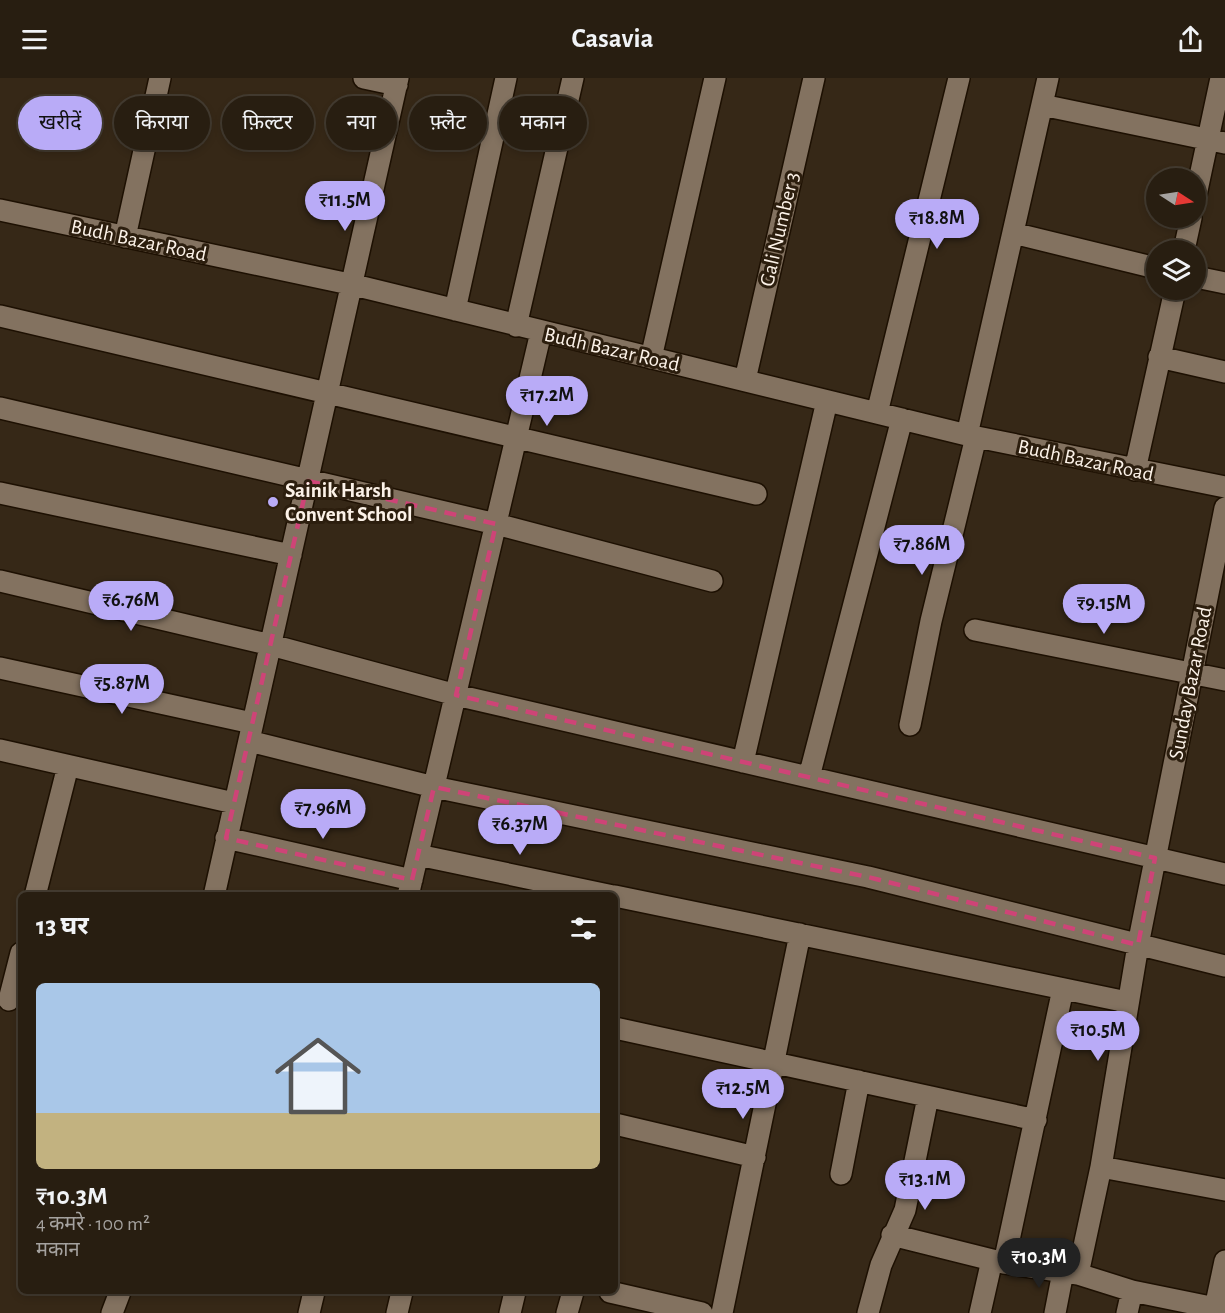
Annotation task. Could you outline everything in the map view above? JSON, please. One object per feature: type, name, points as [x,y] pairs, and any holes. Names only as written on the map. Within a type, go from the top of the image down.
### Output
[{"type":"street","points":[[125,237],[160,78]]},
{"type":"street","points":[[215,892],[354,285],[398,82],[364,78]]},
{"type":"street","points":[[455,310],[506,78]]},
{"type":"street","points":[[516,326],[573,78]]},
{"type":"street","points":[[651,358],[715,78]]},
{"type":"street","name":"Gali Number 3","points":[[745,381],[814,78]]},
{"type":"street","points":[[877,413],[959,78]]},
{"type":"street","points":[[910,725],[1012,233],[1048,78]]},
{"type":"street","points":[[1206,168],[1216,141],[1221,78]]},
{"type":"street","points":[[1042,105],[1216,141]]},
{"type":"street","name":"Budh Bazar Road","points":[[0,210],[354,285],[971,436],[1225,487]]},
{"type":"street","points":[[1012,233],[1146,266]]},
{"type":"street","points":[[1206,279],[1225,284]]},
{"type":"street","points":[[1135,470],[1173,300]]},
{"type":"street","points":[[0,316],[516,440],[756,494]]},
{"type":"street","points":[[226,838],[410,888],[541,332]]},
{"type":"street","points":[[1159,357],[1225,372]]},
{"type":"street","points":[[743,762],[827,401]]},
{"type":"street","points":[[0,408],[496,524],[712,581]]},
{"type":"street","points":[[809,777],[902,419]]},
{"type":"street","points":[[0,493],[291,555]]},
{"type":"street","name":"Sunday Bazar Road","points":[[1055,1313],[1070,1273],[1101,1167],[1127,1002],[1225,508]]},
{"type":"street","points":[[0,581],[271,645],[456,695],[1225,874]]},
{"type":"street","points":[[975,630],[1225,680]]},
{"type":"street","points":[[0,668],[251,732],[434,787],[868,877],[1225,966]]},
{"type":"street","points":[[0,750],[234,803]]},
{"type":"street","points":[[36,892],[68,766]]},
{"type":"street","points":[[418,855],[595,892]]},
{"type":"street","points":[[618,897],[1127,1002]]},
{"type":"street","points":[[722,1313],[800,934]]},
{"type":"street","points":[[9,1000],[18,964]]},
{"type":"street","points":[[980,1313],[998,1261],[1036,1120],[1063,989]]},
{"type":"street","points":[[618,1029],[1036,1120]]},
{"type":"street","points":[[841,1174],[859,1082]]},
{"type":"street","points":[[868,1313],[892,1235],[906,1210],[928,1097]]},
{"type":"street","points":[[618,1125],[755,1156]]},
{"type":"street","points":[[1101,1167],[1225,1190]]},
{"type":"street","points":[[892,1235],[998,1261],[1070,1273],[1131,1291],[1218,1311],[1225,1260]]},
{"type":"street","points":[[1127,1313],[1131,1291]]},
{"type":"street","points":[[112,1313],[119,1294]]},
{"type":"street","points":[[309,1313],[314,1294]]},
{"type":"street","points":[[396,1313],[401,1294]]},
{"type":"street","points":[[510,1313],[515,1294]]},
{"type":"street","points":[[567,1313],[572,1294]]},
{"type":"street","points":[[613,1294],[631,1305],[702,1313]]},
{"type":"highlighted area","points":[[308,481],[496,524],[456,695],[1155,858],[1138,945],[868,877],[434,787],[412,880],[226,838]]},
{"type":"place","name":"Sainik Harsh Convent School","points":[[273,502]]}]
